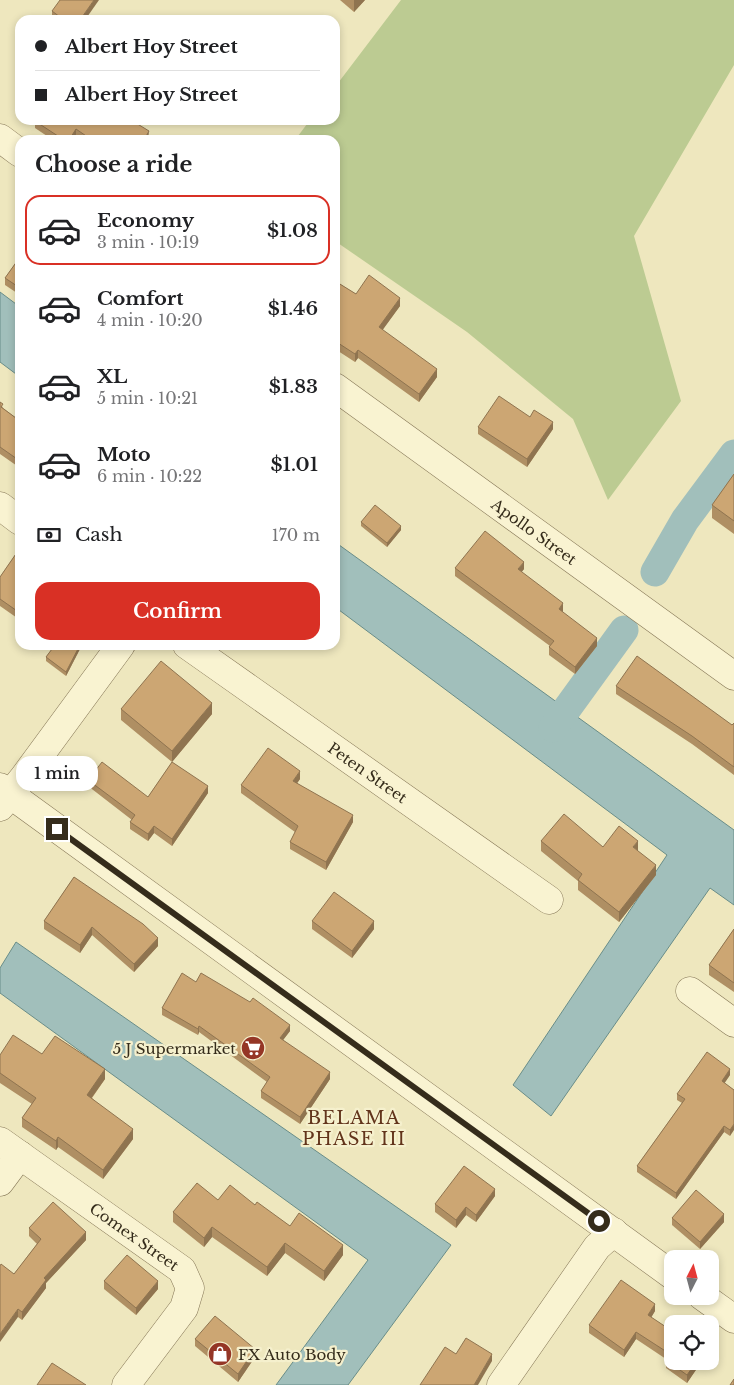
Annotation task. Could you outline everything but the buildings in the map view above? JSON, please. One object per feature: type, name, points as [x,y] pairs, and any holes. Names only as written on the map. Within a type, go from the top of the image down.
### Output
[{"type":"street","points":[[0,138],[15,149]]},
{"type":"street","name":"Apollo Street","points":[[340,391],[734,676]]},
{"type":"street","points":[[0,506],[15,517]]},
{"type":"street","points":[[117,650],[24,778],[3,796],[664,1269]]},
{"type":"street","name":"Peten Street","points":[[194,650],[549,900]]},
{"type":"street","points":[[690,991],[734,1023]]},
{"type":"street","points":[[0,1182],[10,1148]]},
{"type":"street","name":"Comex Street","points":[[10,1148],[182,1270],[190,1288],[184,1308],[126,1385]]},
{"type":"street","points":[[502,1385],[597,1246],[614,1232]]},
{"type":"street","points":[[715,1305],[734,1319]]},
{"type":"green space","points":[[401,0],[734,0],[734,65],[634,236],[681,401],[608,500],[573,419],[467,332],[340,244],[340,135],[299,135],[306,125],[340,125],[340,80]]},
{"type":"water","points":[[0,292],[15,303],[15,373],[0,362]]},
{"type":"water","points":[[340,546],[734,830],[734,905],[710,888],[551,1116],[513,1085],[667,855],[340,611]]},
{"type":"water","points":[[16,942],[451,1245],[348,1385],[276,1385],[368,1260],[0,993],[0,968]]},
{"type":"waterway","points":[[655,572],[685,520],[734,454]]},
{"type":"waterway","points":[[553,728],[624,630]]},
{"type":"place","name":"5 J Supermarket","points":[[253,1048]]},
{"type":"place","name":"FX Auto Body","points":[[220,1354]]},
{"type":"district","name":"BELAMA PHASE III","points":[[354,1128]]},
{"type":"route","points":[[57,829],[465,1126],[599,1221]]}]
